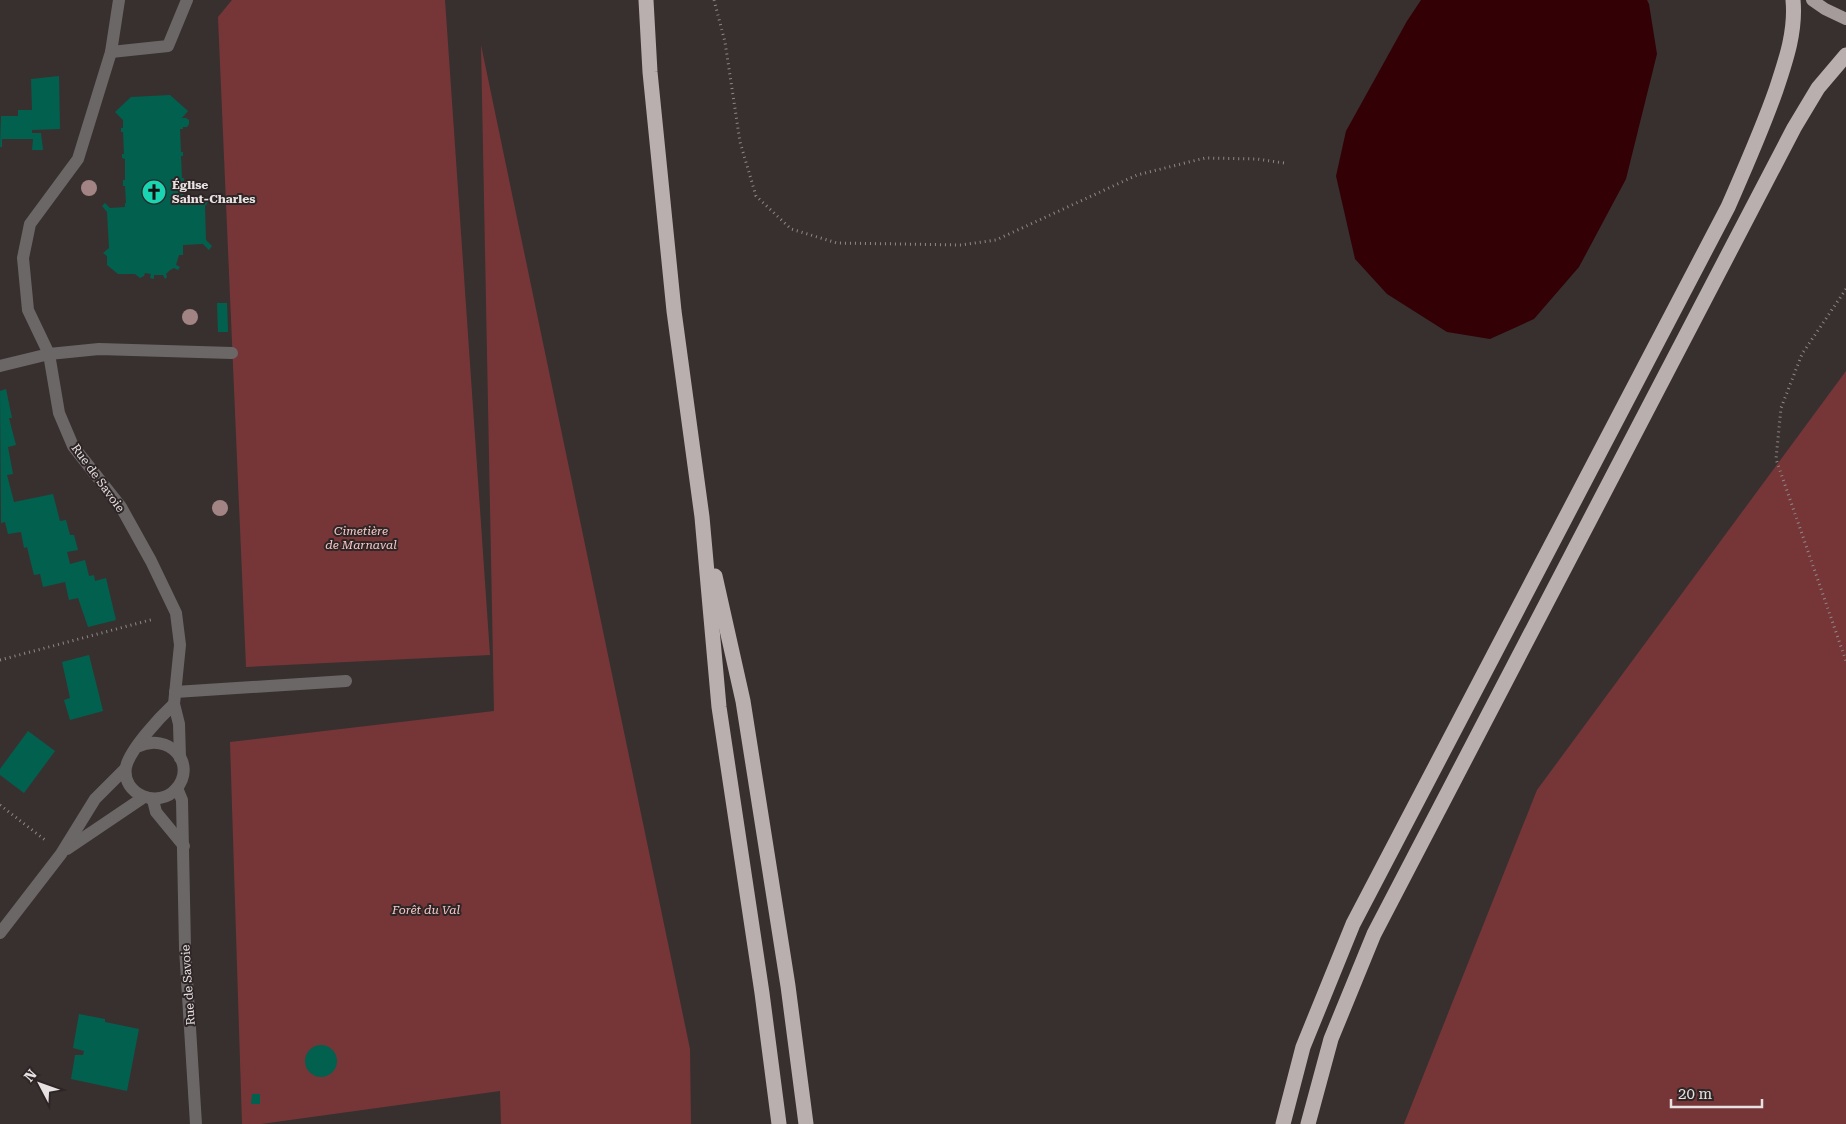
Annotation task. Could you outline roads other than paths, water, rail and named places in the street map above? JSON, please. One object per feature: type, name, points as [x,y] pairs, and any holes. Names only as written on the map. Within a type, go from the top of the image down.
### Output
[{"type":"highway","points":[[646,0],[650,72],[674,311],[702,517],[719,707],[779,1124]]},
{"type":"highway","points":[[1283,1124],[1303,1047],[1353,924],[1728,207],[1764,125],[1788,55],[1795,17],[1793,0]]},
{"type":"highway","points":[[1308,1124],[1331,1039],[1374,934],[1794,128],[1818,88],[1846,55]]},
{"type":"highway","points":[[702,517],[743,701],[788,986],[806,1124]]},
{"type":"main road","points":[[1812,0],[1824,9],[1846,19]]},
{"type":"street","name":"Rue de Savoie","points":[[119,0],[111,52],[78,158],[30,224],[23,258],[28,310],[49,354],[60,413],[73,446],[121,507],[151,561],[176,613],[180,645],[174,698],[179,724],[180,758]]},
{"type":"street","points":[[111,52],[168,46],[187,0]]},
{"type":"street","points":[[0,366],[49,354],[99,349],[232,353]]},
{"type":"street","points":[[137,747],[153,742],[161,742],[169,746],[180,758],[183,768],[182,779],[177,788],[162,798],[149,798],[136,793],[126,778],[126,769],[129,757],[174,698],[346,681]]},
{"type":"street","points":[[0,933],[61,854],[95,799],[126,769]]},
{"type":"street","name":"Rue de Savoie","points":[[177,788],[182,800],[185,948],[196,1124]]},
{"type":"street","points":[[149,798],[156,812],[184,846]]},
{"type":"street","points":[[61,854],[149,798]]},
{"type":"place","name":"Église Saint-Charles","points":[[154,192]]},
{"type":"park label","name":"Cimetière de Marnaval","points":[[361,538]]},
{"type":"park label","name":"Forêt du Val","points":[[426,910]]}]
